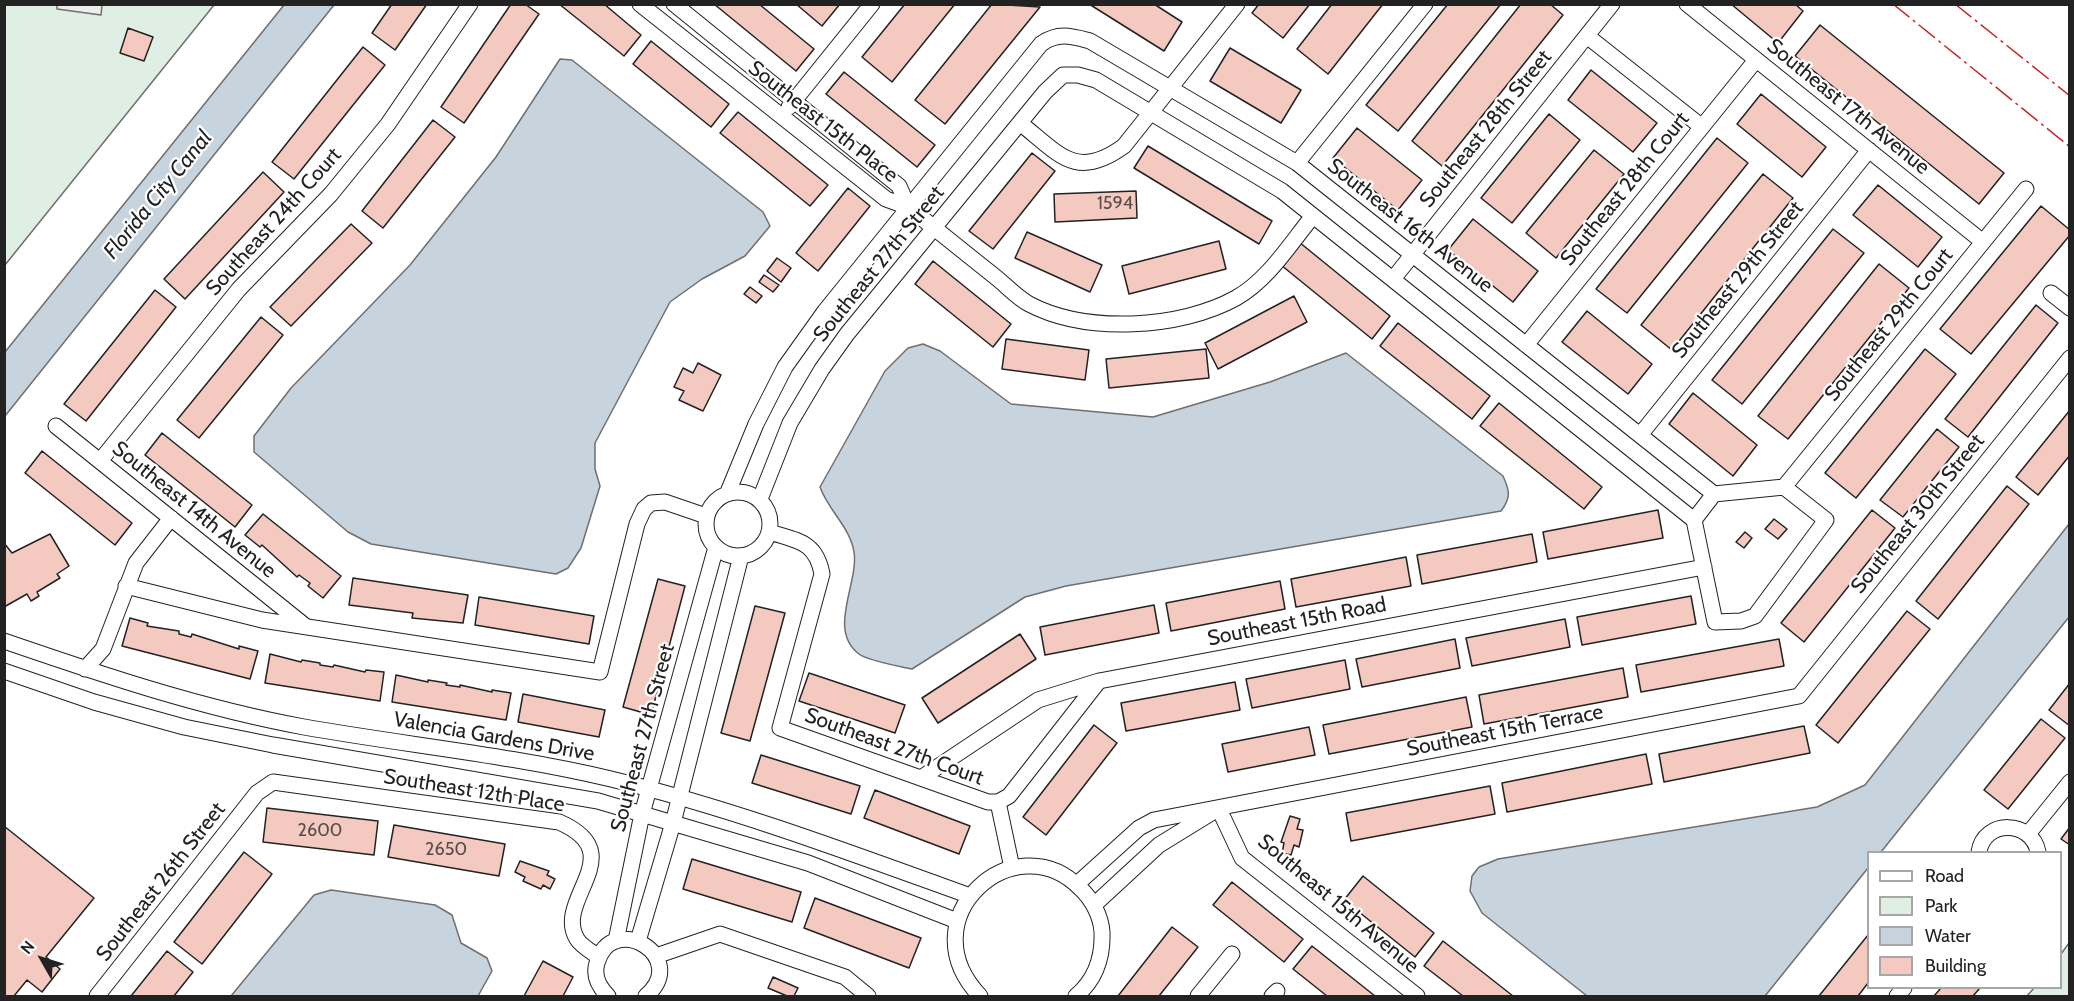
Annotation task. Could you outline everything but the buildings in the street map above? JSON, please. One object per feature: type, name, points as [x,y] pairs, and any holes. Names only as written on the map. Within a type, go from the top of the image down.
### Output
[{"type":"street","name":"Southeast 24th Court","points":[[100,461],[239,289],[331,194],[353,168],[388,124],[470,4]]},
{"type":"street","name":"Southeast 15th Place","points":[[640,4],[886,199],[908,207]]},
{"type":"street","points":[[781,117],[872,4]]},
{"type":"street","points":[[1020,123],[1071,161],[1089,164],[1106,159],[1124,146],[1237,4]]},
{"type":"street","points":[[1297,163],[1425,4]]},
{"type":"street","name":"Southeast 28th Street","points":[[1393,279],[1612,4]]},
{"type":"street","name":"Southeast 17th Avenue","points":[[1687,4],[1983,242]]},
{"type":"street","name":"Southeast 15th Place","points":[[675,5],[898,186],[908,207]]},
{"type":"street","points":[[662,22],[675,5]]},
{"type":"street","name":"Southeast 16th Avenue","points":[[1053,36],[1068,35],[1090,41],[1297,163],[1714,494]]},
{"type":"street","name":"Southeast 27th Street","points":[[728,492],[756,424],[785,367],[825,311],[908,207],[1041,44],[1053,36]]},
{"type":"street","points":[[1587,36],[1702,127]]},
{"type":"street","name":"Southeast 28th Court","points":[[1526,345],[1756,60]]},
{"type":"street","name":"Southeast 27th Street","points":[[760,499],[790,423],[822,369],[1020,123],[1063,75],[1078,75],[1096,80],[1151,113]]},
{"type":"street","points":[[1151,113],[1282,191],[1694,520],[1715,621],[1741,621],[1755,616],[1826,520],[1784,487],[1714,494],[1694,520]]},
{"type":"street","name":"Southeast 29th Street","points":[[1640,435],[1869,150]]},
{"type":"street","name":"Southeast 29th Court","points":[[1784,487],[2026,189]]},
{"type":"street","points":[[908,207],[1029,304],[1090,321],[1117,324],[1172,320],[1201,313],[1236,297],[1267,274],[1313,216]]},
{"type":"street","points":[[2051,293],[2070,308]]},
{"type":"street","name":"Southeast 30th Street","points":[[1799,696],[2070,358]]},
{"type":"street","name":"Southeast 14th Avenue","points":[[56,426],[306,627]]},
{"type":"street","points":[[728,492],[745,492],[760,499],[769,514],[770,532],[759,548],[741,556],[723,553],[716,548],[706,533],[706,516],[711,506],[728,492]]},
{"type":"street","points":[[126,586],[262,620],[600,672],[637,524],[644,509],[651,503],[665,502],[706,516]]},
{"type":"street","points":[[85,669],[99,655],[126,586],[146,548],[171,518]]},
{"type":"street","name":"Southeast 27th Court","points":[[770,532],[806,543],[819,557],[822,574],[780,728],[988,802],[998,802],[1009,796],[1099,681]]},
{"type":"street","name":"Southeast 27th Street","points":[[616,941],[642,814],[716,548]]},
{"type":"street","points":[[638,941],[680,797],[741,556]]},
{"type":"street","name":"Southeast 15th Road","points":[[921,778],[1038,700],[1099,681],[1704,567]]},
{"type":"street","points":[[706,584],[732,592]]},
{"type":"street","name":"Valencia Gardens Drive","points":[[4,641],[171,697],[303,727],[502,756],[680,797],[813,839],[970,896]]},
{"type":"street","name":"Valencia Gardens Drive","points":[[4,671],[94,702],[184,727],[273,745],[586,799],[808,863],[957,921]]},
{"type":"street","name":"Southeast 15th Terrace","points":[[1077,884],[1139,828],[1154,820],[1799,696]]},
{"type":"street","name":"Southeast 12th Place","points":[[257,793],[273,782],[560,822],[578,830],[589,842],[591,861],[574,913],[573,931],[578,941],[599,957]]},
{"type":"street","points":[[2028,834],[2070,782]]},
{"type":"street","name":"Southeast 26th Street","points":[[97,996],[257,793]]},
{"type":"street","points":[[998,802],[1012,868]]},
{"type":"street","name":"Southeast 15th Terrace","points":[[1094,905],[1159,845],[1219,809]]},
{"type":"street","name":"Southeast 15th Avenue","points":[[1219,809],[1242,858],[1417,996]]},
{"type":"street","points":[[1154,820],[1159,845]]},
{"type":"street","points":[[1979,851],[1985,838],[1994,830],[2014,827],[2028,834],[2038,851]]},
{"type":"street","points":[[980,996],[968,983],[958,964],[955,943],[957,921],[970,896],[989,879],[1012,868],[1035,867],[1057,872],[1077,884],[1094,905],[1101,926],[1102,948],[1096,970],[1084,989],[1076,996]]},
{"type":"street","points":[[656,956],[720,934],[845,977],[868,996]]},
{"type":"street","points":[[608,996],[596,979],[599,957],[616,941],[638,941],[651,949],[656,956],[659,977],[655,987],[646,996]]},
{"type":"street","points":[[1198,996],[1232,954]]},
{"type":"green space","points":[[5,5],[214,5],[5,265]]},
{"type":"green space","points":[[2069,943],[2069,996],[2027,996],[2033,989],[2062,989],[2062,953]]},
{"type":"shaded area","points":[[57,5],[102,5],[101,15],[57,9]]},
{"type":"water","name":"Florida City Canal","points":[[284,5],[334,5],[5,416],[5,352]]},
{"type":"water","points":[[560,59],[572,60],[763,212],[770,226],[745,256],[702,279],[670,302],[595,443],[595,469],[600,486],[581,548],[568,568],[556,574],[371,544],[348,532],[254,452],[254,436],[291,388],[410,265],[496,157]]},
{"type":"water","points":[[923,344],[940,351],[1011,404],[1153,417],[1270,382],[1346,353],[1503,476],[1508,490],[1507,502],[1501,511],[1066,586],[1025,597],[912,669],[876,661],[859,654],[850,644],[845,632],[846,606],[852,578],[854,552],[844,527],[820,487],[885,371],[908,348]]},
{"type":"water","points":[[2069,524],[2069,617],[1882,851],[1867,851],[1867,869],[1765,996],[1587,996],[1482,913],[1470,891],[1472,876],[1479,867],[1498,859],[1817,807],[1865,785]]},
{"type":"water","points":[[331,890],[435,905],[452,915],[461,943],[487,958],[492,971],[478,996],[231,996],[314,895]]},
{"type":"power","points":[[1893,4],[2070,147]]},
{"type":"power","points":[[1955,4],[2070,96]]}]
